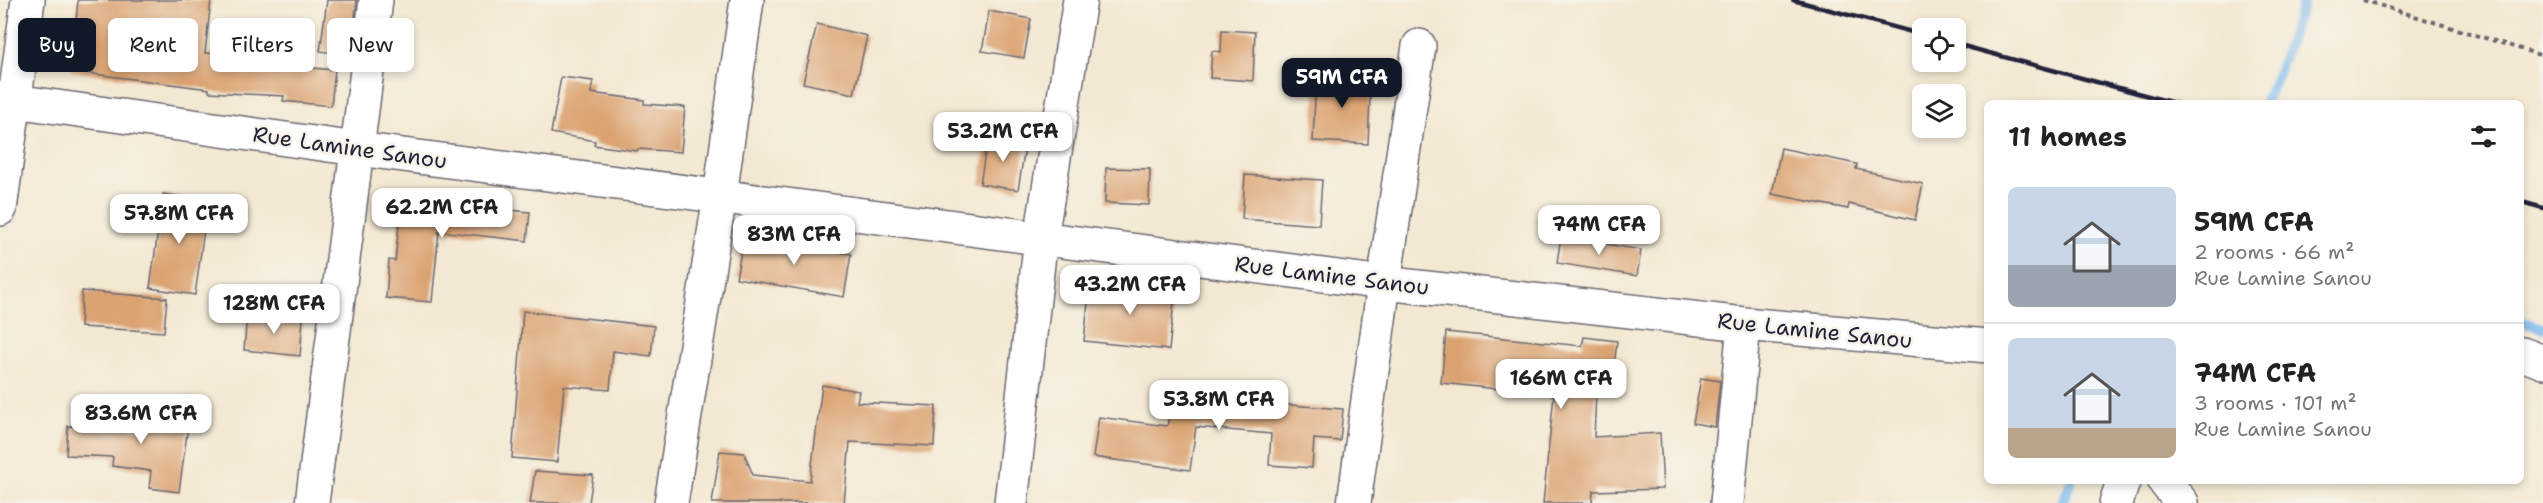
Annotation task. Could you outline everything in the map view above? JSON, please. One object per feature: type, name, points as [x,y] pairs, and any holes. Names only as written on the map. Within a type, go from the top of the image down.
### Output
[{"type":"street","points":[[0,209],[7,99],[27,0]]},
{"type":"street","points":[[312,503],[376,0]]},
{"type":"street","points":[[671,503],[720,196],[747,0]]},
{"type":"street","points":[[1011,503],[1041,237],[1080,0]]},
{"type":"street","points":[[1354,503],[1419,46]]},
{"type":"street","name":"Rue Lamine Sanou","points":[[7,99],[357,149],[1384,283],[1744,324],[1984,346]]},
{"type":"street","points":[[1727,503],[1744,324]]},
{"type":"street","points":[[2524,355],[2543,362]]},
{"type":"street","points":[[2116,503],[2122,484]]},
{"type":"street","points":[[2166,484],[2182,503]]},
{"type":"path","points":[[2363,0],[2543,56]]},
{"type":"building","points":[[78,0],[211,0],[205,53],[210,53],[210,72],[315,72],[315,68],[327,69],[327,72],[335,72],[331,106],[283,101],[284,96],[209,92],[209,89],[79,72],[96,72],[96,18],[76,18]]},
{"type":"building","points":[[327,0],[357,0],[355,18],[327,18],[327,52],[320,51]]},
{"type":"building","points":[[989,11],[1031,19],[1024,58],[982,51]]},
{"type":"building","points":[[817,24],[867,36],[854,94],[803,83]]},
{"type":"building","points":[[1222,30],[1255,32],[1253,81],[1210,78],[1212,51],[1221,52]]},
{"type":"building","points":[[1316,75],[1371,75],[1368,144],[1313,141]]},
{"type":"building","points":[[561,77],[593,81],[591,93],[644,100],[644,104],[685,107],[681,152],[638,149],[637,151],[594,145],[595,141],[551,133]]},
{"type":"building","points":[[988,135],[1026,141],[1018,190],[980,184]]},
{"type":"building","points":[[1781,148],[1857,164],[1856,169],[1923,184],[1915,220],[1849,204],[1848,209],[1772,194]]},
{"type":"building","points":[[1106,168],[1150,169],[1149,205],[1105,203]]},
{"type":"building","points":[[1245,175],[1322,180],[1319,225],[1242,219]]},
{"type":"building","points":[[163,194],[208,201],[195,295],[150,288]]},
{"type":"building","points":[[402,196],[508,207],[508,210],[530,212],[527,241],[439,231],[432,302],[386,298],[389,260],[395,261]]},
{"type":"building","points":[[744,236],[851,254],[844,297],[736,278]]},
{"type":"building","points":[[1561,236],[1641,250],[1637,276],[1557,263]]},
{"type":"building","points":[[1090,283],[1175,292],[1169,350],[1084,341]]},
{"type":"building","points":[[82,291],[167,298],[164,332],[80,327]]},
{"type":"building","points":[[523,311],[654,326],[651,356],[613,351],[610,390],[564,386],[557,462],[512,458]]},
{"type":"building","points":[[247,313],[303,319],[300,356],[244,350]]},
{"type":"building","points":[[1446,332],[1582,346],[1584,337],[1617,341],[1613,375],[1597,373],[1594,437],[1660,433],[1663,489],[1593,491],[1592,503],[1543,503],[1554,395],[1441,383]]},
{"type":"building","points":[[1701,378],[1720,381],[1715,427],[1693,423]]},
{"type":"building","points":[[822,385],[859,391],[857,402],[936,406],[934,446],[850,442],[844,503],[712,503],[720,451],[744,453],[753,475],[810,481]]},
{"type":"building","points":[[1175,391],[1251,398],[1250,402],[1343,409],[1340,441],[1314,439],[1312,468],[1269,465],[1271,434],[1196,427],[1190,470],[1093,457],[1099,417],[1167,426]]},
{"type":"building","points":[[158,401],[191,404],[179,492],[149,488],[151,471],[112,466],[113,457],[66,455],[68,426],[154,430]]},
{"type":"building","points":[[535,471],[593,475],[589,503],[530,503]]},
{"type":"waterway","points":[[2266,100],[2277,76],[2304,0]]},
{"type":"waterway","points":[[2524,323],[2543,328]]},
{"type":"waterway","points":[[2062,503],[2070,484]]},
{"type":"railway","points":[[1793,0],[1912,32]]},
{"type":"railway","points":[[1966,47],[2163,100]]},
{"type":"railway","points":[[2524,203],[2543,208]]}]
